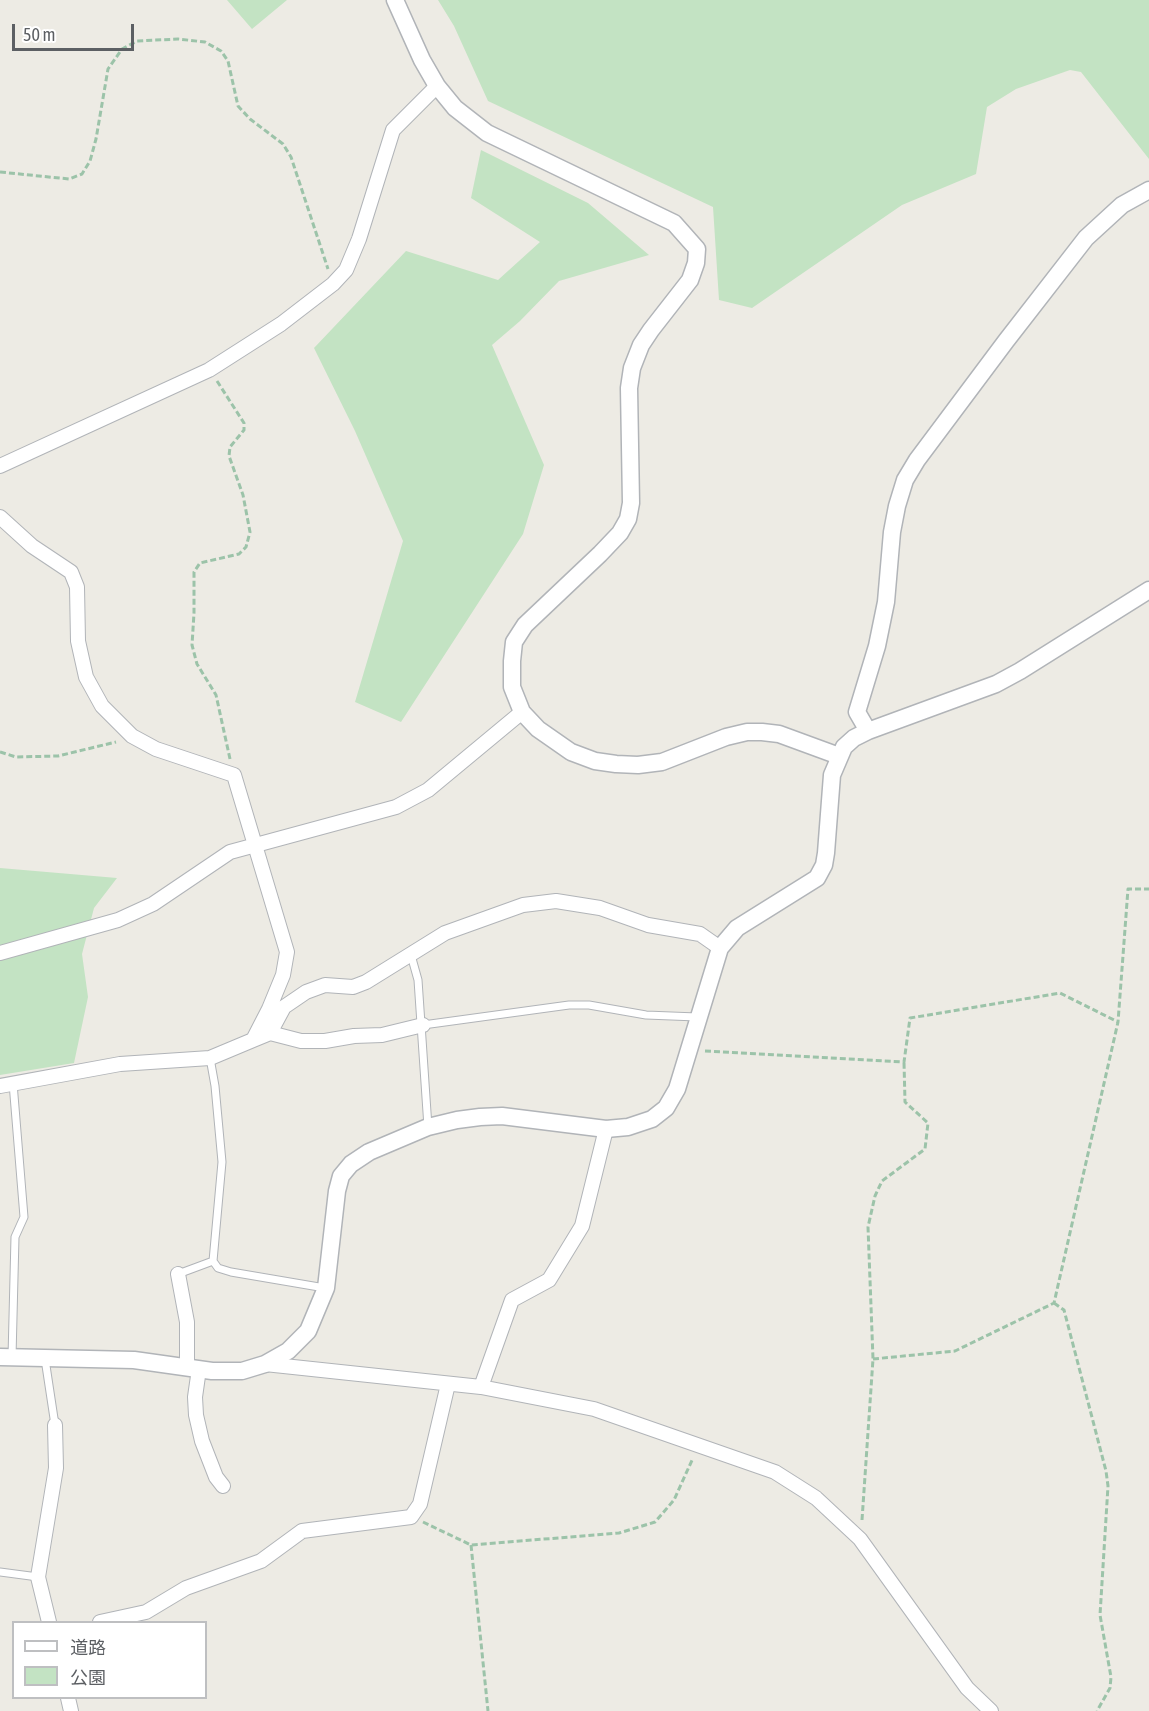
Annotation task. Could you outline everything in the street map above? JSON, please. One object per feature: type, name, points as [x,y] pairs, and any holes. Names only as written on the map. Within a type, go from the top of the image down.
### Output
[{"type":"street","points":[[395,0],[422,60],[437,86],[455,108],[487,133],[674,223],[697,249],[696,263],[690,280],[646,338],[632,368],[629,388],[631,503],[628,519],[620,533],[525,625],[514,642],[512,687],[522,712],[538,729],[571,752],[595,761],[616,764],[638,765],[662,762],[726,737],[747,732],[779,734],[839,756]]},
{"type":"street","points":[[0,466],[209,370],[281,324],[333,285],[346,270],[359,239],[393,130],[437,86]]},
{"type":"street","points":[[868,731],[857,712],[877,646],[886,602],[892,532],[905,480],[917,460],[985,368],[1086,238],[1122,205],[1149,190]]},
{"type":"street","points":[[0,517],[32,546],[71,572],[77,586],[78,641],[86,677],[102,705],[132,736],[156,749],[234,775],[287,952],[283,975],[253,1040]]},
{"type":"street","points":[[6,1357],[134,1360],[193,1368],[242,1371],[266,1364],[288,1351],[308,1330],[326,1288],[337,1191],[341,1176],[351,1164],[369,1152],[428,1127],[457,1120],[502,1116],[606,1129],[628,1127],[652,1119],[666,1108],[677,1089],[720,948],[737,928],[817,878],[824,865],[832,774],[844,747],[854,738],[868,731],[996,684],[1149,590]]},
{"type":"street","points":[[0,953],[118,920],[153,904],[230,852],[396,807],[428,790],[522,712]]},
{"type":"street","points":[[270,1033],[284,1007],[306,992],[325,985],[353,987],[366,982],[445,933],[523,905],[556,901],[600,908],[648,925],[700,934],[720,948]]},
{"type":"street","points":[[6,1084],[120,1064],[210,1058],[270,1033],[301,1041],[325,1041],[354,1036],[382,1035],[423,1025]]},
{"type":"street","points":[[481,1387],[512,1300],[549,1280],[582,1226],[606,1129]]},
{"type":"street","points":[[178,1274],[193,1368],[196,1415],[202,1441],[216,1477],[223,1486]]},
{"type":"street","points":[[266,1364],[481,1387],[594,1409],[775,1472],[816,1498],[860,1539],[967,1688],[991,1711]]},
{"type":"street","points":[[108,1621],[146,1612],[186,1588],[261,1561],[302,1531],[411,1517],[420,1504],[448,1384]]},
{"type":"street","points":[[49,1621],[38,1577],[56,1468],[55,1425]]},
{"type":"lane","points":[[411,955],[418,980],[423,1025],[428,1127]]},
{"type":"lane","points":[[423,1025],[569,1005],[589,1005],[646,1016],[700,1017]]},
{"type":"lane","points":[[210,1058],[222,1162],[213,1261],[218,1268],[231,1272],[326,1288]]},
{"type":"lane","points":[[6,1084],[24,1217],[15,1237],[6,1357]]},
{"type":"lane","points":[[178,1274],[213,1261]]},
{"type":"lane","points":[[44,1357],[55,1425]]},
{"type":"lane","points":[[0,1572],[38,1577]]},
{"type":"path","points":[[0,172],[69,179],[82,174],[90,161],[96,139],[108,69],[122,49],[137,41],[178,39],[205,42],[221,51],[228,61],[238,106],[250,119],[283,144],[291,157],[333,285]]},
{"type":"path","points":[[209,370],[244,423],[244,430],[230,447],[229,456],[243,495],[250,532],[246,547],[239,554],[200,563],[194,572],[195,613],[192,645],[197,664],[216,695],[234,775]]},
{"type":"path","points":[[0,752],[16,757],[58,756],[110,745],[132,736]]},
{"type":"path","points":[[1054,1303],[1118,1022],[1128,889],[1149,889]]},
{"type":"path","points":[[860,1539],[873,1359],[868,1227],[875,1196],[882,1181],[925,1149],[928,1123],[905,1102],[904,1062],[910,1018],[1060,993],[1118,1022]]},
{"type":"path","points":[[690,1051],[904,1062]]},
{"type":"path","points":[[873,1359],[955,1351],[1054,1303]]},
{"type":"path","points":[[1054,1303],[1064,1310],[1108,1486],[1100,1615],[1111,1677],[1110,1688],[1097,1711]]},
{"type":"path","points":[[411,1517],[471,1545],[619,1533],[655,1522],[674,1500],[698,1445]]},
{"type":"path","points":[[471,1545],[488,1711]]},
{"type":"green space","points":[[227,0],[287,0],[252,29]]},
{"type":"green space","points":[[438,0],[1149,0],[1149,159],[1081,72],[1070,70],[1016,89],[987,107],[976,174],[902,205],[752,308],[719,300],[713,207],[488,101],[454,26]]},
{"type":"green space","points":[[481,150],[588,203],[649,255],[559,281],[520,321],[492,345],[544,465],[523,534],[401,722],[355,702],[403,541],[355,431],[314,348],[406,251],[498,280],[540,242],[471,198]]},
{"type":"green space","points":[[0,868],[117,878],[94,908],[82,954],[88,997],[74,1063],[0,1075]]}]
